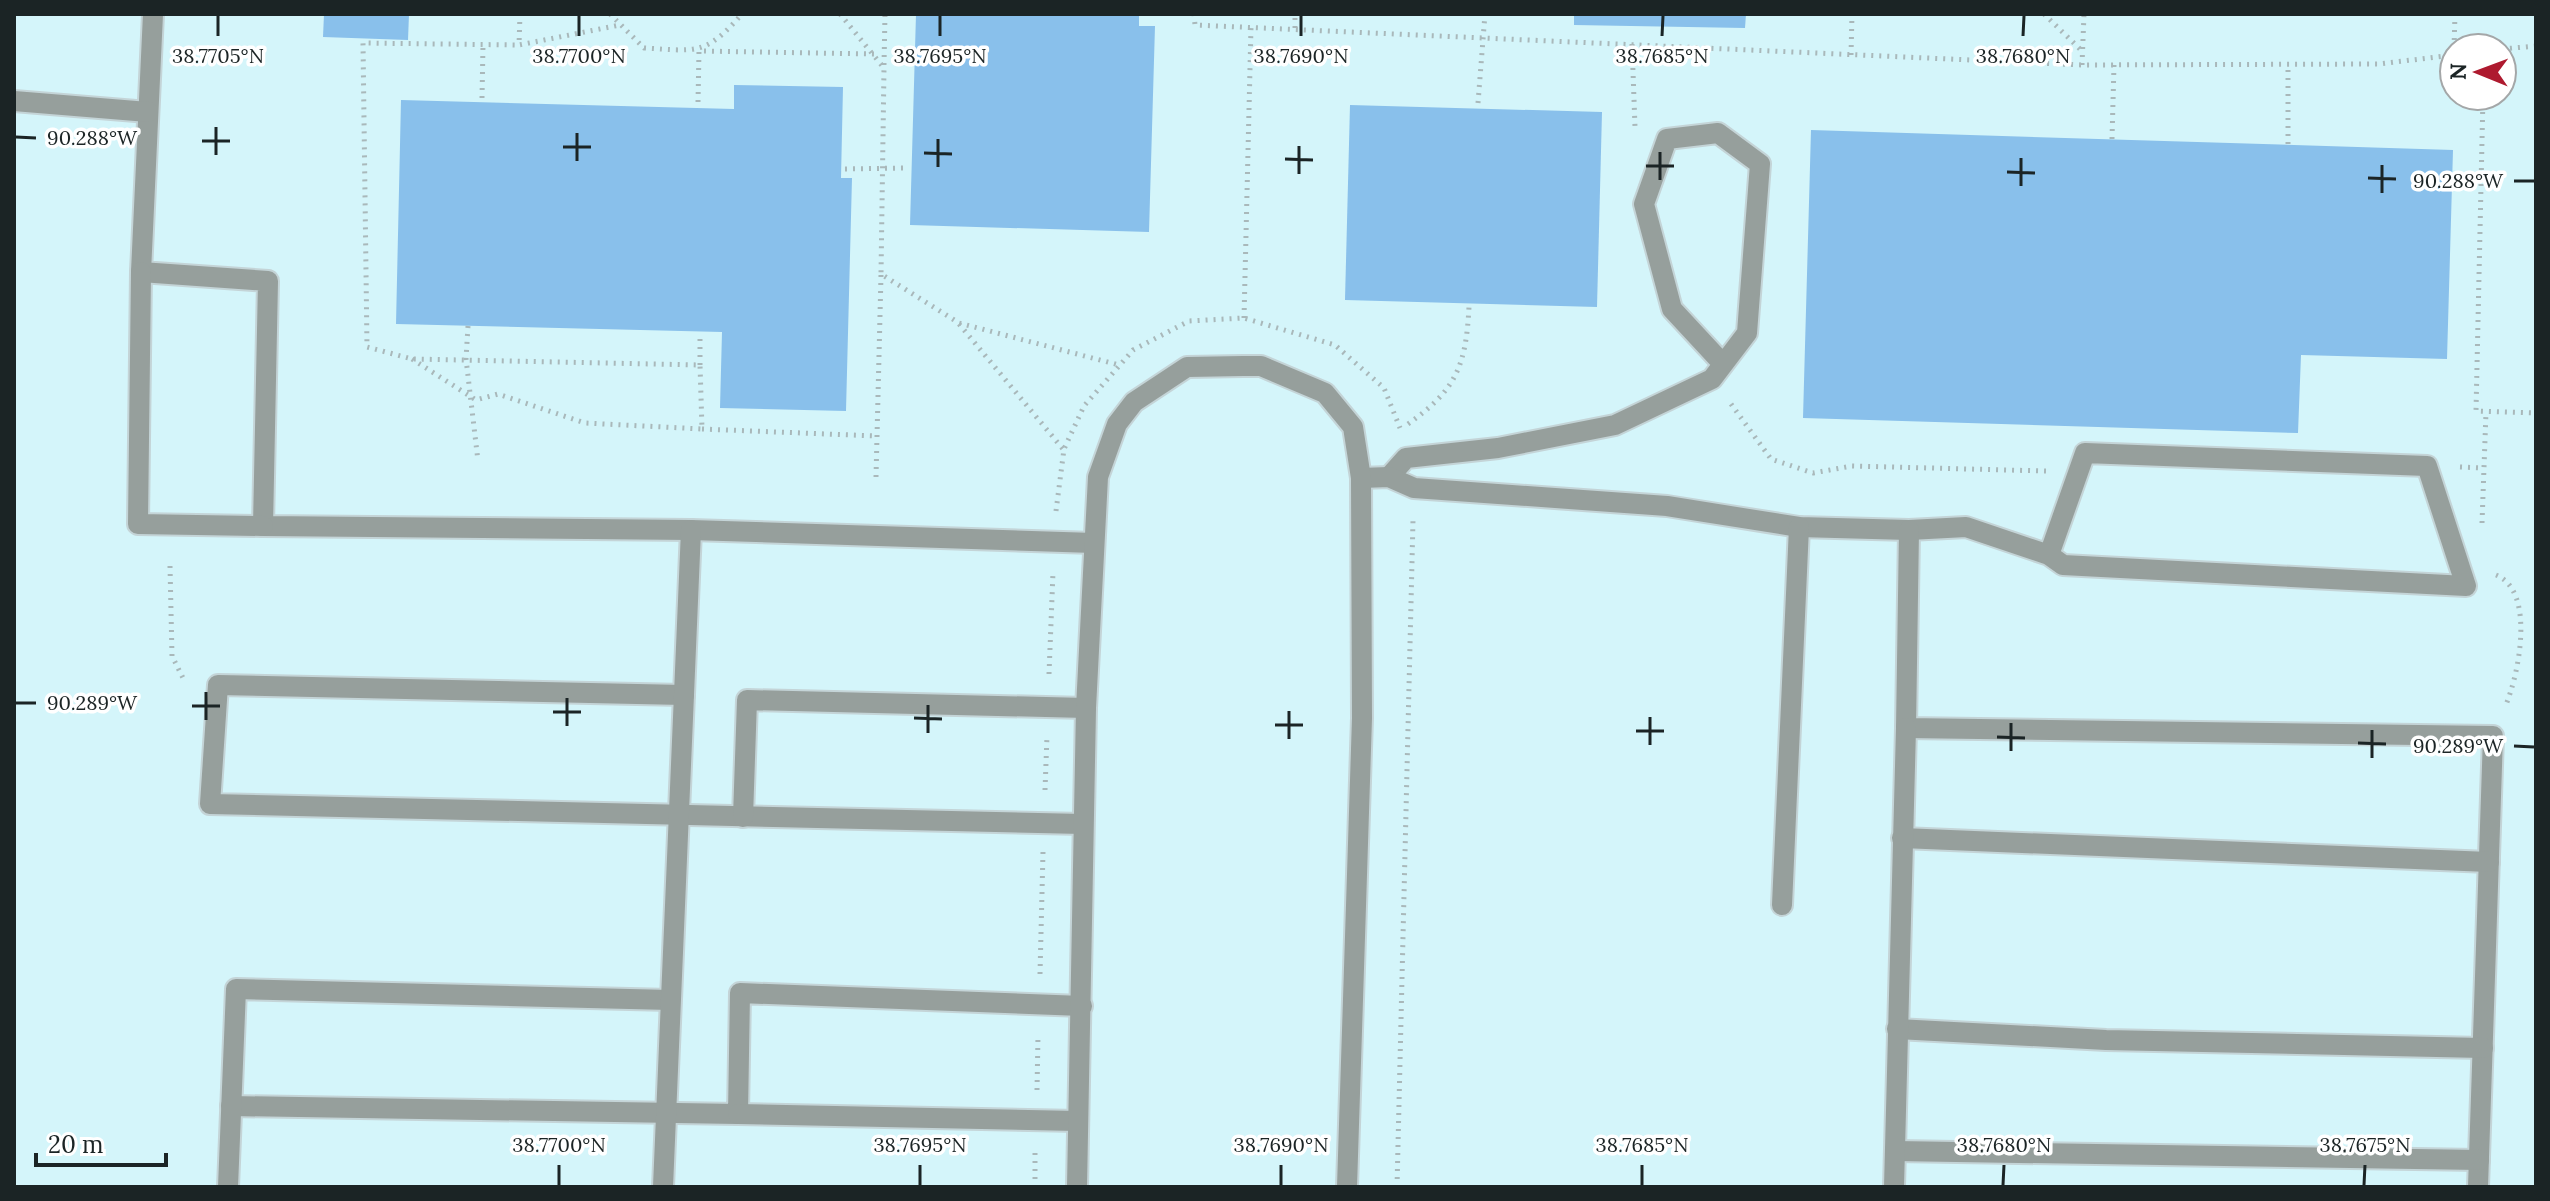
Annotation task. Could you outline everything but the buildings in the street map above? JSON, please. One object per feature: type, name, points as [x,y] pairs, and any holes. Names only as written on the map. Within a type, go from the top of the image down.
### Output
[{"type":"lane","points":[[153,14],[141,272],[138,524],[691,530],[1094,543]]},
{"type":"lane","points":[[14,101],[148,112]]},
{"type":"lane","points":[[1389,477],[1406,458],[1498,448],[1615,425],[1718,372],[1747,333],[1760,164],[1718,133],[1667,139],[1644,204],[1672,309],[1718,372]]},
{"type":"lane","points":[[141,272],[268,281],[263,526]]},
{"type":"lane","points":[[1077,1187],[1086,708],[1098,477],[1117,424],[1134,402],[1187,367],[1261,366],[1325,393],[1353,427],[1361,478],[1362,718],[1347,1187]]},
{"type":"lane","points":[[1361,478],[1389,477],[1414,488],[1667,506],[1799,527],[1909,530],[1966,527],[2049,555],[2063,565],[2466,586],[2427,466],[2085,453],[2049,555]]},
{"type":"lane","points":[[1782,905],[1799,527]]},
{"type":"lane","points":[[663,1187],[691,530]]},
{"type":"lane","points":[[1894,1187],[1909,530]]},
{"type":"lane","points":[[684,695],[218,685],[210,804],[1083,824]]},
{"type":"lane","points":[[743,817],[747,700],[1086,708]]},
{"type":"lane","points":[[1906,728],[2493,736],[2478,1187]]},
{"type":"lane","points":[[1902,838],[2489,862]]},
{"type":"lane","points":[[228,1187],[236,989],[670,1000]]},
{"type":"lane","points":[[738,1114],[740,993],[1082,1006]]},
{"type":"lane","points":[[1897,1029],[2106,1040],[2483,1048]]},
{"type":"lane","points":[[231,1106],[1078,1121]]},
{"type":"lane","points":[[1895,1151],[2479,1160]]},
{"type":"path","points":[[519,45],[520,14]]},
{"type":"path","points":[[610,14],[644,48],[875,54]]},
{"type":"path","points":[[699,51],[725,34],[742,14]]},
{"type":"path","points":[[840,14],[884,68]]},
{"type":"path","points":[[876,477],[885,14]]},
{"type":"path","points":[[1194,14],[1195,25],[2082,65],[2378,64],[2438,57]]},
{"type":"path","points":[[1295,14],[1295,28]]},
{"type":"path","points":[[1478,103],[1485,14]]},
{"type":"path","points":[[1851,55],[1852,14]]},
{"type":"path","points":[[2044,14],[2082,51]]},
{"type":"path","points":[[2082,65],[2084,14]]},
{"type":"path","points":[[621,25],[519,45],[363,43],[367,347],[412,359],[700,365]]},
{"type":"path","points":[[1244,318],[1251,27]]},
{"type":"path","points":[[1632,44],[1635,139]]},
{"type":"path","points":[[482,98],[483,45]]},
{"type":"path","points":[[698,102],[699,51]]},
{"type":"path","points":[[2288,64],[2288,144]]},
{"type":"path","points":[[2112,139],[2114,65]]},
{"type":"path","points":[[2483,112],[2476,411],[2536,413]]},
{"type":"path","points":[[845,169],[907,168]]},
{"type":"path","points":[[881,274],[959,323],[1119,365]]},
{"type":"path","points":[[1400,429],[1449,390],[1465,350],[1469,307]]},
{"type":"path","points":[[959,323],[1064,449]]},
{"type":"path","points":[[468,326],[466,359],[478,461]]},
{"type":"path","points":[[700,337],[702,429]]},
{"type":"path","points":[[412,359],[476,400],[498,394],[585,423],[876,436]]},
{"type":"path","points":[[1718,372],[1771,459],[1813,473],[1852,466],[2079,471]]},
{"type":"path","points":[[170,566],[172,656],[187,685]]},
{"type":"shaded area","points":[[14,14],[2536,14],[2536,1187],[14,1187]]}]
